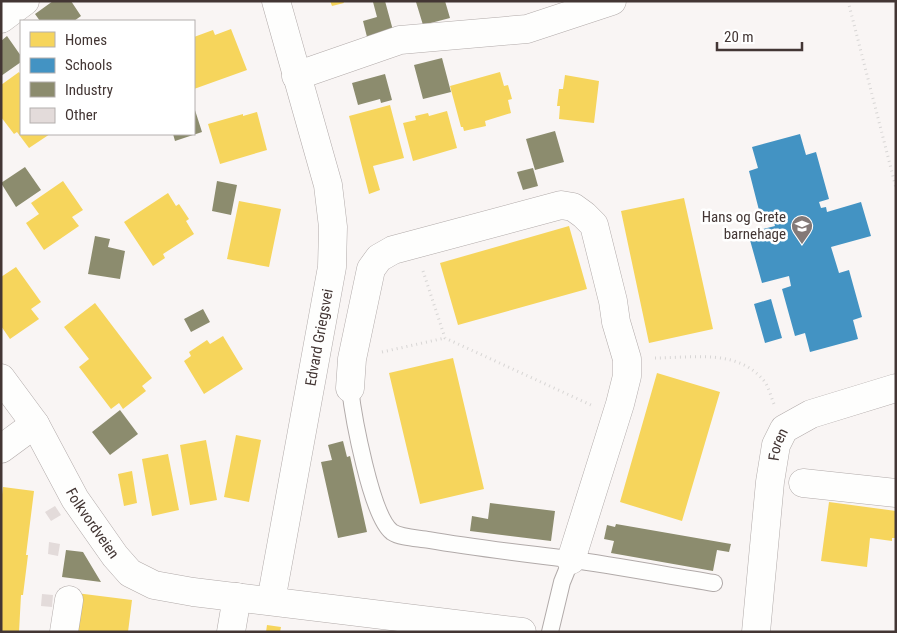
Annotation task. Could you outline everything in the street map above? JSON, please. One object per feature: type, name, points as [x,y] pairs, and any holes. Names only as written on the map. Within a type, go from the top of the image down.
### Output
[{"type":"street","points":[[1,19],[25,1]]},
{"type":"street","name":"Edvard Griegsvei","points":[[271,601],[332,267],[333,227],[328,185],[276,1]]},
{"type":"street","points":[[296,76],[400,40],[527,29],[612,1]]},
{"type":"street","points":[[350,388],[352,359],[371,269],[379,258],[393,250],[561,205],[573,207],[584,215],[594,225],[613,301],[616,322],[627,359],[626,376],[616,417],[570,560]]},
{"type":"street","name":"Folkvordveien","points":[[1,378],[34,424],[75,499],[116,556],[130,573],[154,585],[193,592],[522,632]]},
{"type":"street","name":"Foren","points":[[756,632],[770,482],[776,445],[784,429],[811,414],[896,388]]},
{"type":"street","points":[[1,449],[34,424]]},
{"type":"street","points":[[803,483],[896,493]]},
{"type":"street","points":[[231,632],[237,597]]},
{"type":"street","points":[[64,632],[69,600]]},
{"type":"lane","points":[[350,388],[360,448],[376,506],[382,521],[392,532],[404,536],[453,544],[714,583]]},
{"type":"lane","points":[[550,632],[562,582],[570,560]]},
{"type":"path","points":[[848,1],[896,188]]},
{"type":"path","points":[[415,244],[444,338]]},
{"type":"path","points":[[352,359],[444,338],[616,417]]},
{"type":"path","points":[[627,359],[721,357],[746,364],[766,383],[784,429]]},
{"type":"building: Homes","points":[[330,1],[343,1],[344,3],[332,6]]},
{"type":"building: Homes","points":[[231,29],[247,70],[195,89],[195,37],[213,30],[215,35]]},
{"type":"building: Homes","points":[[19,72],[20,135],[48,135],[29,148],[17,132],[14,134],[1,117],[1,85]]},
{"type":"building: Homes","points":[[500,72],[504,86],[508,85],[512,99],[508,100],[511,113],[485,121],[486,126],[464,131],[463,127],[461,127],[450,86]]},
{"type":"building: Homes","points":[[565,75],[599,81],[594,123],[559,119],[560,106],[557,106],[559,89],[563,89]]},
{"type":"building: Homes","points":[[390,105],[404,158],[373,166],[380,190],[369,194],[349,116]]},
{"type":"building: Homes","points":[[447,111],[457,148],[413,161],[403,123],[416,120],[415,116],[428,113],[429,116]]},
{"type":"building: Homes","points":[[257,112],[267,150],[220,164],[208,124]]},
{"type":"building: Homes","points":[[63,181],[83,210],[72,217],[79,226],[44,250],[26,223],[39,214],[31,203]]},
{"type":"building: Homes","points":[[168,193],[176,206],[179,204],[189,219],[186,221],[194,234],[163,254],[165,258],[153,266],[124,222]]},
{"type":"building: Homes","points":[[684,198],[713,329],[649,343],[621,211]]},
{"type":"building: Homes","points":[[239,201],[281,209],[269,267],[227,259]]},
{"type":"building: Homes","points":[[569,226],[587,289],[458,325],[440,263]]},
{"type":"building: Homes","points":[[16,267],[41,302],[31,309],[39,319],[10,339],[1,326],[1,277]]},
{"type":"building: Homes","points":[[95,303],[152,378],[142,386],[146,391],[123,409],[119,403],[111,409],[79,367],[89,359],[64,327]]},
{"type":"building: Homes","points":[[223,336],[243,369],[204,394],[184,361],[191,356],[189,352],[207,340],[210,344]]},
{"type":"building: Homes","points":[[453,358],[484,489],[420,504],[389,373]]},
{"type":"building: Homes","points":[[657,373],[720,392],[682,521],[620,502]]},
{"type":"building: Homes","points":[[236,435],[261,440],[249,502],[224,497]]},
{"type":"building: Homes","points":[[206,440],[217,500],[190,505],[180,445]]},
{"type":"building: Homes","points":[[168,454],[179,510],[152,516],[142,459]]},
{"type":"building: Homes","points":[[132,471],[137,503],[124,506],[118,474]]},
{"type":"building: Homes","points":[[3,487],[34,491],[23,595],[21,595],[19,632],[1,632],[1,502]]},
{"type":"building: Homes","points":[[829,502],[896,511],[896,538],[892,538],[892,541],[870,538],[867,567],[821,561]]},
{"type":"building: Homes","points":[[76,593],[132,600],[128,632],[72,632]]},
{"type":"building: Homes","points":[[267,625],[281,627],[280,632],[266,632]]},
{"type":"building: Schools","points":[[800,134],[806,155],[816,152],[829,199],[819,202],[821,208],[826,207],[827,212],[861,202],[871,236],[831,247],[839,273],[849,270],[862,317],[853,320],[858,339],[810,352],[805,333],[795,336],[782,289],[791,286],[789,276],[762,283],[748,233],[775,226],[772,215],[761,218],[749,171],[758,168],[752,147]]},
{"type":"building: Schools","points":[[771,299],[782,338],[765,343],[754,304]]},
{"type":"building: Industry","points":[[53,1],[71,1],[81,16],[75,20],[39,20],[35,14]]},
{"type":"building: Industry","points":[[385,1],[394,34],[368,41],[363,21],[377,17],[373,2]]},
{"type":"building: Industry","points":[[445,1],[450,18],[423,25],[416,2]]},
{"type":"building: Industry","points":[[7,36],[20,55],[20,63],[1,76],[1,41]]},
{"type":"building: Industry","points":[[442,58],[451,92],[423,99],[414,65]]},
{"type":"building: Industry","points":[[385,74],[392,100],[381,103],[380,99],[358,105],[352,83]]},
{"type":"building: Industry","points":[[195,110],[202,132],[195,134]]},
{"type":"building: Industry","points":[[555,131],[564,162],[535,170],[526,139]]},
{"type":"building: Industry","points":[[173,135],[193,135],[175,141]]},
{"type":"building: Industry","points":[[25,167],[41,190],[16,207],[1,183]]},
{"type":"building: Industry","points":[[533,168],[538,186],[523,190],[517,172]]},
{"type":"building: Industry","points":[[217,181],[237,185],[231,215],[212,211]]},
{"type":"building: Industry","points":[[95,236],[110,239],[108,247],[125,251],[120,279],[88,274]]},
{"type":"building: Industry","points":[[203,309],[210,322],[191,332],[184,319]]},
{"type":"building: Industry","points":[[120,410],[138,434],[110,455],[92,432]]},
{"type":"building: Industry","points":[[343,441],[347,457],[350,456],[367,532],[338,538],[321,462],[332,460],[328,445]]},
{"type":"building: Industry","points":[[490,503],[555,511],[551,541],[470,531],[472,516],[488,519]]},
{"type":"building: Industry","points":[[616,524],[731,544],[729,552],[717,550],[713,571],[611,553],[614,541],[604,539],[607,525],[615,527]]},
{"type":"building: Industry","points":[[66,550],[83,552],[101,582],[62,577]]},
{"type":"building: Other","points":[[55,506],[61,515],[51,521],[45,512]]},
{"type":"building: Other","points":[[49,542],[60,544],[58,556],[48,554]]},
{"type":"building: Other","points":[[42,594],[53,595],[52,607],[41,606]]},
{"type":"place","name":"Hans og Grete barnehage","points":[[802,245]]}]
